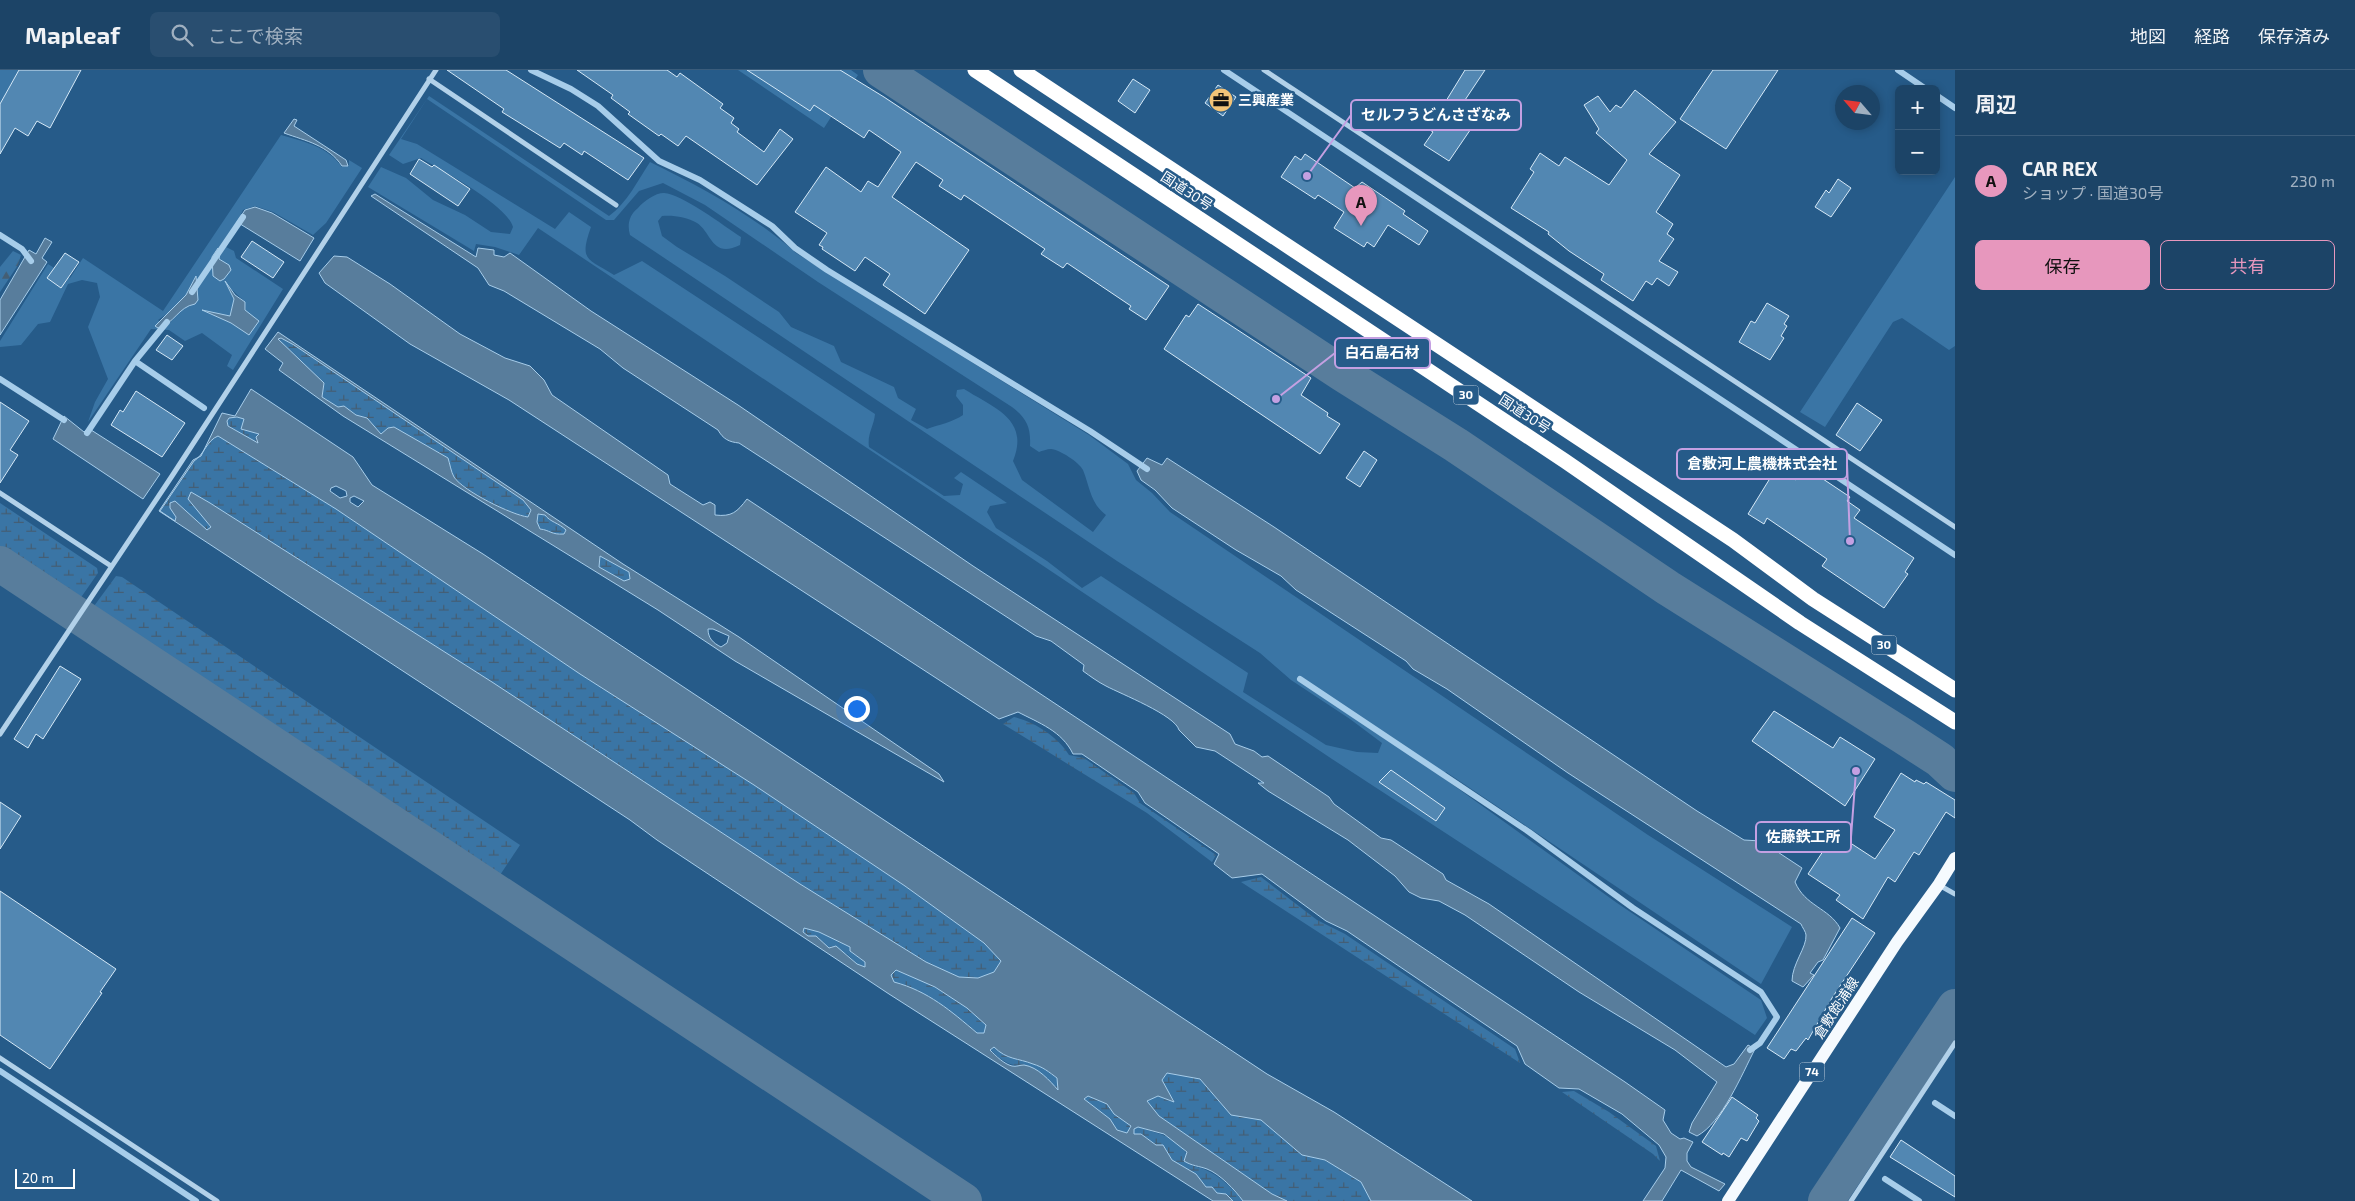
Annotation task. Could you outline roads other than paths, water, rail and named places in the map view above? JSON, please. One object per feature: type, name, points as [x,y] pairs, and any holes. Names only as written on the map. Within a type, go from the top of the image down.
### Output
[{"type":"highway","name":"国道30号","points":[[974,70],[1565,460],[1800,623],[1955,722]]},
{"type":"highway","name":"国道30号","points":[[1021,70],[1733,540],[1813,599],[1955,690]]},
{"type":"main road","name":"倉敷飽浦線","points":[[1728,1201],[1896,942],[1939,884],[1955,858]]},
{"type":"street","points":[[0,734],[172,476],[436,70]]},
{"type":"street","points":[[1264,70],[1955,527]]},
{"type":"street","points":[[429,80],[616,205]]},
{"type":"street","points":[[0,493],[111,566]]},
{"type":"street","points":[[1939,884],[1955,894]]},
{"type":"street","points":[[1851,1201],[1955,1043]]},
{"type":"street","points":[[0,1058],[217,1201]]},
{"type":"waterway","points":[[531,70],[571,89],[598,106],[659,161],[700,180],[772,226],[795,248],[827,270],[1090,431],[1147,469]]},
{"type":"waterway","points":[[881,70],[1343,374],[1456,445],[1668,588],[1940,760],[1955,774]]},
{"type":"waterway","points":[[1224,70],[1955,555]]},
{"type":"waterway","points":[[1898,70],[1920,85]]},
{"type":"waterway","points":[[1940,98],[1955,108]]},
{"type":"waterway","points":[[192,292],[243,217]]},
{"type":"waterway","points":[[0,235],[22,249],[31,261]]},
{"type":"waterway","points":[[87,433],[135,361],[167,322]]},
{"type":"waterway","points":[[135,361],[204,408]]},
{"type":"waterway","points":[[0,379],[64,420]]},
{"type":"waterway","points":[[0,564],[964,1201]]},
{"type":"waterway","points":[[1300,679],[1529,832],[1633,908],[1761,992],[1777,1017],[1760,1043],[1750,1050]]},
{"type":"waterway","points":[[1903,736],[1909,726]]},
{"type":"waterway","points":[[1826,1201],[1955,1007]]},
{"type":"waterway","points":[[0,1071],[196,1201]]},
{"type":"waterway","points":[[1905,1083],[1911,1087]]},
{"type":"waterway","points":[[1935,1103],[1955,1116]]},
{"type":"waterway","points":[[1855,1158],[1861,1161]]},
{"type":"waterway","points":[[1885,1179],[1919,1201]]},
{"type":"place","name":"三興産業","points":[[1221,100]]},
{"type":"place","name":"セルフうどんさざなみ","points":[[1307,176]]},
{"type":"place","name":"CAR REX","points":[[1361,226]]},
{"type":"place","name":"白石島石材","points":[[1276,399]]},
{"type":"place","name":"倉敷河上農機株式会社","points":[[1850,541]]},
{"type":"place","name":"佐藤鉄工所","points":[[1856,771]]}]
